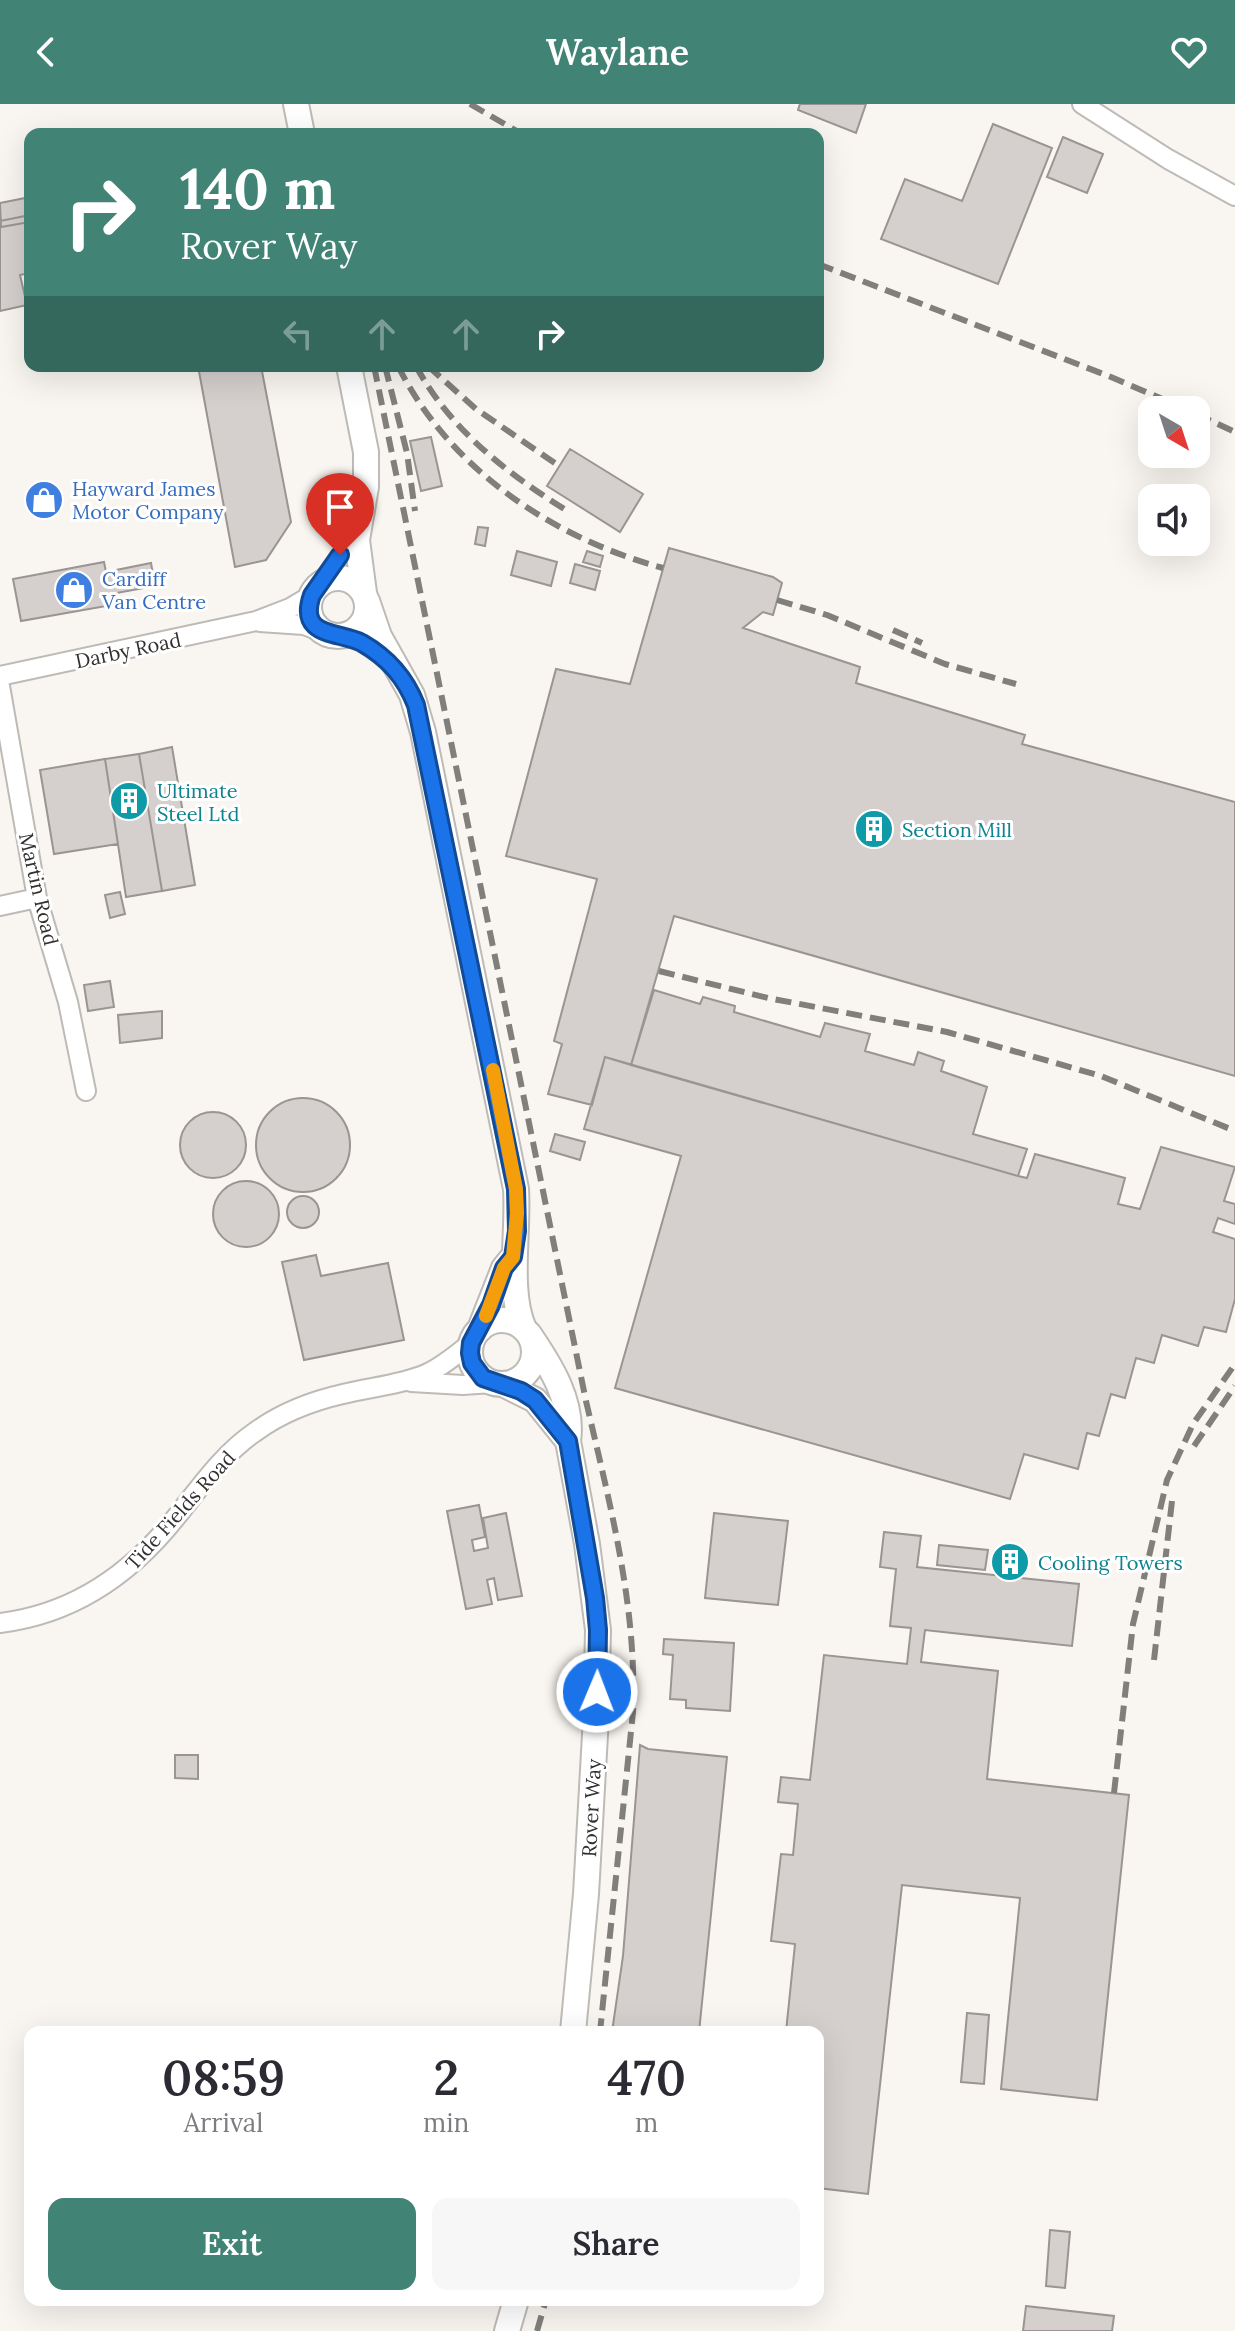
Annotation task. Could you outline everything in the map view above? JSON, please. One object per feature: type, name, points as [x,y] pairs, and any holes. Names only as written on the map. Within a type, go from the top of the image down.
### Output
[{"type":"street","points":[[296,104],[301,128]]},
{"type":"street","points":[[1082,104],[1181,167],[1235,196]]},
{"type":"street","name":"Rover Way","points":[[350,372],[366,452],[366,487],[359,520],[358,561],[376,629],[412,695],[423,732],[508,1146],[517,1213],[513,1257],[518,1310],[526,1332],[546,1359],[562,1394],[570,1425],[568,1441],[587,1544],[598,1630],[596,1717],[587,1878],[574,2026]]},
{"type":"street","name":"Rover Way","points":[[315,591],[336,562],[359,520]]},
{"type":"street","points":[[343,578],[351,581],[366,597],[365,620],[351,634],[331,634],[311,618],[309,610],[315,591],[325,581],[343,578]]},
{"type":"street","name":"Darby Road","points":[[0,676],[256,621],[301,603],[315,591]]},
{"type":"street","name":"Darby Road","points":[[256,621],[304,625],[331,634]]},
{"type":"street","name":"Rover Way","points":[[331,634],[362,643],[397,670]]},
{"type":"street","name":"Martin Road","points":[[0,686],[37,898],[68,1002],[86,1091]]},
{"type":"street","points":[[0,906],[37,898]]},
{"type":"street","name":"Rover Way","points":[[476,1336],[504,1268],[513,1257]]},
{"type":"street","points":[[498,1320],[515,1322],[526,1332],[534,1353],[528,1371],[512,1383],[497,1383],[476,1371],[472,1363],[476,1336],[498,1320]]},
{"type":"street","name":"Tide Fields Road","points":[[0,1623],[34,1617],[70,1604],[123,1573],[157,1541],[230,1452],[275,1419],[294,1409],[340,1394],[428,1373],[476,1336]]},
{"type":"street","name":"Tide Fields Road","points":[[404,1381],[463,1385],[497,1383]]},
{"type":"street","name":"Rover Way","points":[[497,1383],[535,1400],[568,1441]]},
{"type":"street","points":[[507,2331],[514,2306]]},
{"type":"building","points":[[800,104],[866,104],[856,133],[798,110]]},
{"type":"building","points":[[993,124],[1052,148],[998,284],[881,239],[905,179],[962,201]]},
{"type":"building","points":[[1063,137],[1103,154],[1087,193],[1047,177]]},
{"type":"building","points":[[24,198],[24,223],[1,227],[0,203]]},
{"type":"building","points":[[24,216],[24,274],[20,275],[24,306],[0,311],[0,221]]},
{"type":"building","points":[[199,372],[262,372],[291,522],[266,560],[235,567]]},
{"type":"building","points":[[431,437],[442,486],[421,491],[410,441]]},
{"type":"building","points":[[570,449],[643,494],[620,532],[547,486]]},
{"type":"building","points":[[478,527],[488,528],[485,546],[475,544]]},
{"type":"building","name":"Section Mill","points":[[669,548],[773,577],[782,583],[773,615],[763,612],[743,628],[860,667],[856,683],[1025,735],[1022,744],[1235,802],[1235,1076],[674,916],[631,1065],[605,1057],[592,1105],[548,1094],[562,1044],[554,1041],[597,879],[506,856],[556,669],[630,684]]},
{"type":"building","points":[[517,551],[557,562],[551,586],[511,575]]},
{"type":"building","points":[[587,551],[603,556],[600,567],[583,562]]},
{"type":"building","name":"Cardiff Van Centre","points":[[104,562],[106,572],[151,563],[155,586],[111,594],[112,605],[21,621],[13,579]]},
{"type":"building","points":[[575,564],[600,571],[595,590],[570,583]]},
{"type":"building","points":[[172,747],[195,885],[162,891],[139,754]]},
{"type":"building","name":"Ultimate Steel Ltd","points":[[139,754],[162,891],[126,897],[105,759]]},
{"type":"building","points":[[105,759],[118,844],[54,854],[40,770]]},
{"type":"building","points":[[120,892],[125,914],[110,918],[105,895]]},
{"type":"building","points":[[110,981],[114,1007],[88,1011],[84,985]]},
{"type":"building","points":[[654,990],[700,1004],[703,997],[735,1006],[734,1012],[820,1037],[825,1023],[870,1034],[865,1051],[914,1065],[918,1052],[944,1061],[941,1071],[987,1087],[973,1134],[1027,1149],[1018,1176],[631,1065]]},
{"type":"building","points":[[162,1011],[162,1038],[120,1043],[118,1015]]},
{"type":"building","points":[[605,1057],[1018,1176],[1027,1178],[1035,1154],[1125,1178],[1118,1204],[1140,1209],[1161,1147],[1235,1167],[1224,1201],[1235,1204],[1235,1224],[1218,1218],[1213,1232],[1235,1239],[1235,1299],[1226,1332],[1204,1327],[1198,1346],[1162,1335],[1154,1363],[1136,1358],[1125,1398],[1111,1394],[1099,1436],[1087,1433],[1078,1469],[1024,1454],[1010,1499],[615,1388],[681,1156],[584,1129]]},
{"type":"building","points":[[303,1098],[321,1101],[336,1112],[347,1127],[350,1145],[347,1163],[336,1178],[321,1189],[303,1192],[285,1189],[270,1178],[259,1163],[256,1145],[259,1127],[270,1112],[285,1101]]},
{"type":"building","points":[[213,1112],[226,1114],[236,1122],[244,1132],[244,1158],[236,1168],[226,1176],[213,1178],[200,1176],[190,1168],[182,1158],[180,1145],[182,1132],[190,1122],[200,1114]]},
{"type":"building","points":[[555,1134],[585,1142],[580,1160],[550,1151]]},
{"type":"building","points":[[246,1181],[259,1183],[269,1191],[277,1201],[277,1227],[269,1237],[259,1245],[246,1247],[233,1245],[223,1237],[215,1227],[213,1214],[215,1201],[223,1191],[233,1183]]},
{"type":"building","points":[[303,1196],[314,1201],[319,1212],[314,1223],[303,1228],[292,1223],[287,1212],[292,1201]]},
{"type":"building","points":[[316,1255],[321,1276],[388,1263],[404,1340],[304,1360],[282,1262]]},
{"type":"building","points":[[479,1505],[485,1537],[472,1540],[474,1551],[488,1548],[483,1518],[506,1513],[522,1596],[498,1600],[494,1578],[487,1580],[492,1604],[466,1609],[447,1511]]},
{"type":"building","points":[[714,1513],[788,1521],[778,1605],[705,1598]]},
{"type":"building","points":[[884,1532],[921,1536],[917,1567],[1079,1584],[1072,1646],[925,1630],[921,1662],[998,1671],[987,1779],[1129,1795],[1097,2100],[1001,2089],[1020,1898],[902,1885],[868,2194],[824,2189],[824,2026],[787,2026],[795,1944],[771,1941],[781,1854],[793,1855],[798,1804],[778,1802],[781,1777],[810,1780],[824,1655],[907,1664],[911,1628],[890,1626],[896,1569],[880,1567]]},
{"type":"building","points":[[939,1545],[988,1550],[985,1570],[937,1565]]},
{"type":"building","name":"Cooling Towers","points":[[996,1550],[1027,1554],[1025,1574],[994,1570]]},
{"type":"building","points":[[664,1639],[734,1643],[730,1711],[686,1708],[686,1700],[670,1699],[673,1655],[663,1654]]},
{"type":"building","points":[[640,1745],[648,1749],[727,1757],[700,2026],[613,2026],[623,1956]]},
{"type":"building","points":[[175,1755],[198,1755],[198,1779],[175,1778]]},
{"type":"building","points":[[967,2013],[989,2015],[984,2084],[961,2082]]},
{"type":"building","points":[[1050,2230],[1070,2232],[1065,2288],[1046,2286]]},
{"type":"building","points":[[1026,2306],[1114,2316],[1112,2331],[1023,2331]]},
{"type":"railway","points":[[470,104],[512,128]]},
{"type":"railway","points":[[824,266],[1155,396]]},
{"type":"railway","points":[[375,372],[626,1594],[631,1633],[633,1712],[601,2026]]},
{"type":"railway","points":[[387,372],[407,453],[415,511]]},
{"type":"railway","points":[[402,372],[446,437],[476,468],[509,495],[582,538],[663,568]]},
{"type":"railway","points":[[420,372],[445,410],[481,448],[522,481],[566,510]]},
{"type":"railway","points":[[435,372],[476,409],[559,466]]},
{"type":"railway","points":[[1210,420],[1235,432]]},
{"type":"railway","points":[[777,600],[827,615],[945,664],[1016,684]]},
{"type":"railway","points":[[893,630],[922,643]]},
{"type":"railway","points":[[659,971],[768,998],[947,1032],[1101,1076],[1235,1131]]},
{"type":"railway","points":[[1114,1793],[1133,1624],[1167,1480],[1193,1424],[1235,1364]]},
{"type":"railway","points":[[1194,1446],[1235,1386]]},
{"type":"railway","points":[[1154,1660],[1172,1501]]},
{"type":"railway","points":[[537,2331],[544,2306]]},
{"type":"slow traffic","points":[[486,1316],[504,1268],[513,1257],[517,1231],[516,1189],[493,1070]]},
{"type":"place","name":"Hayward James Motor Company","points":[[44,500]]},
{"type":"place","name":"Cardiff Van Centre","points":[[74,590]]},
{"type":"place","name":"Ultimate Steel Ltd","points":[[129,801]]},
{"type":"place","name":"Section Mill","points":[[874,829]]},
{"type":"place","name":"Cooling Towers","points":[[1010,1562]]},
{"type":"route","points":[[340,555],[312,595],[309,603],[311,618],[320,631],[358,641],[397,670],[406,681],[416,705],[516,1189],[517,1231],[513,1257],[504,1268],[491,1305],[471,1343],[472,1363],[483,1378],[521,1391],[535,1400],[568,1441],[595,1598],[597,1692]]}]
